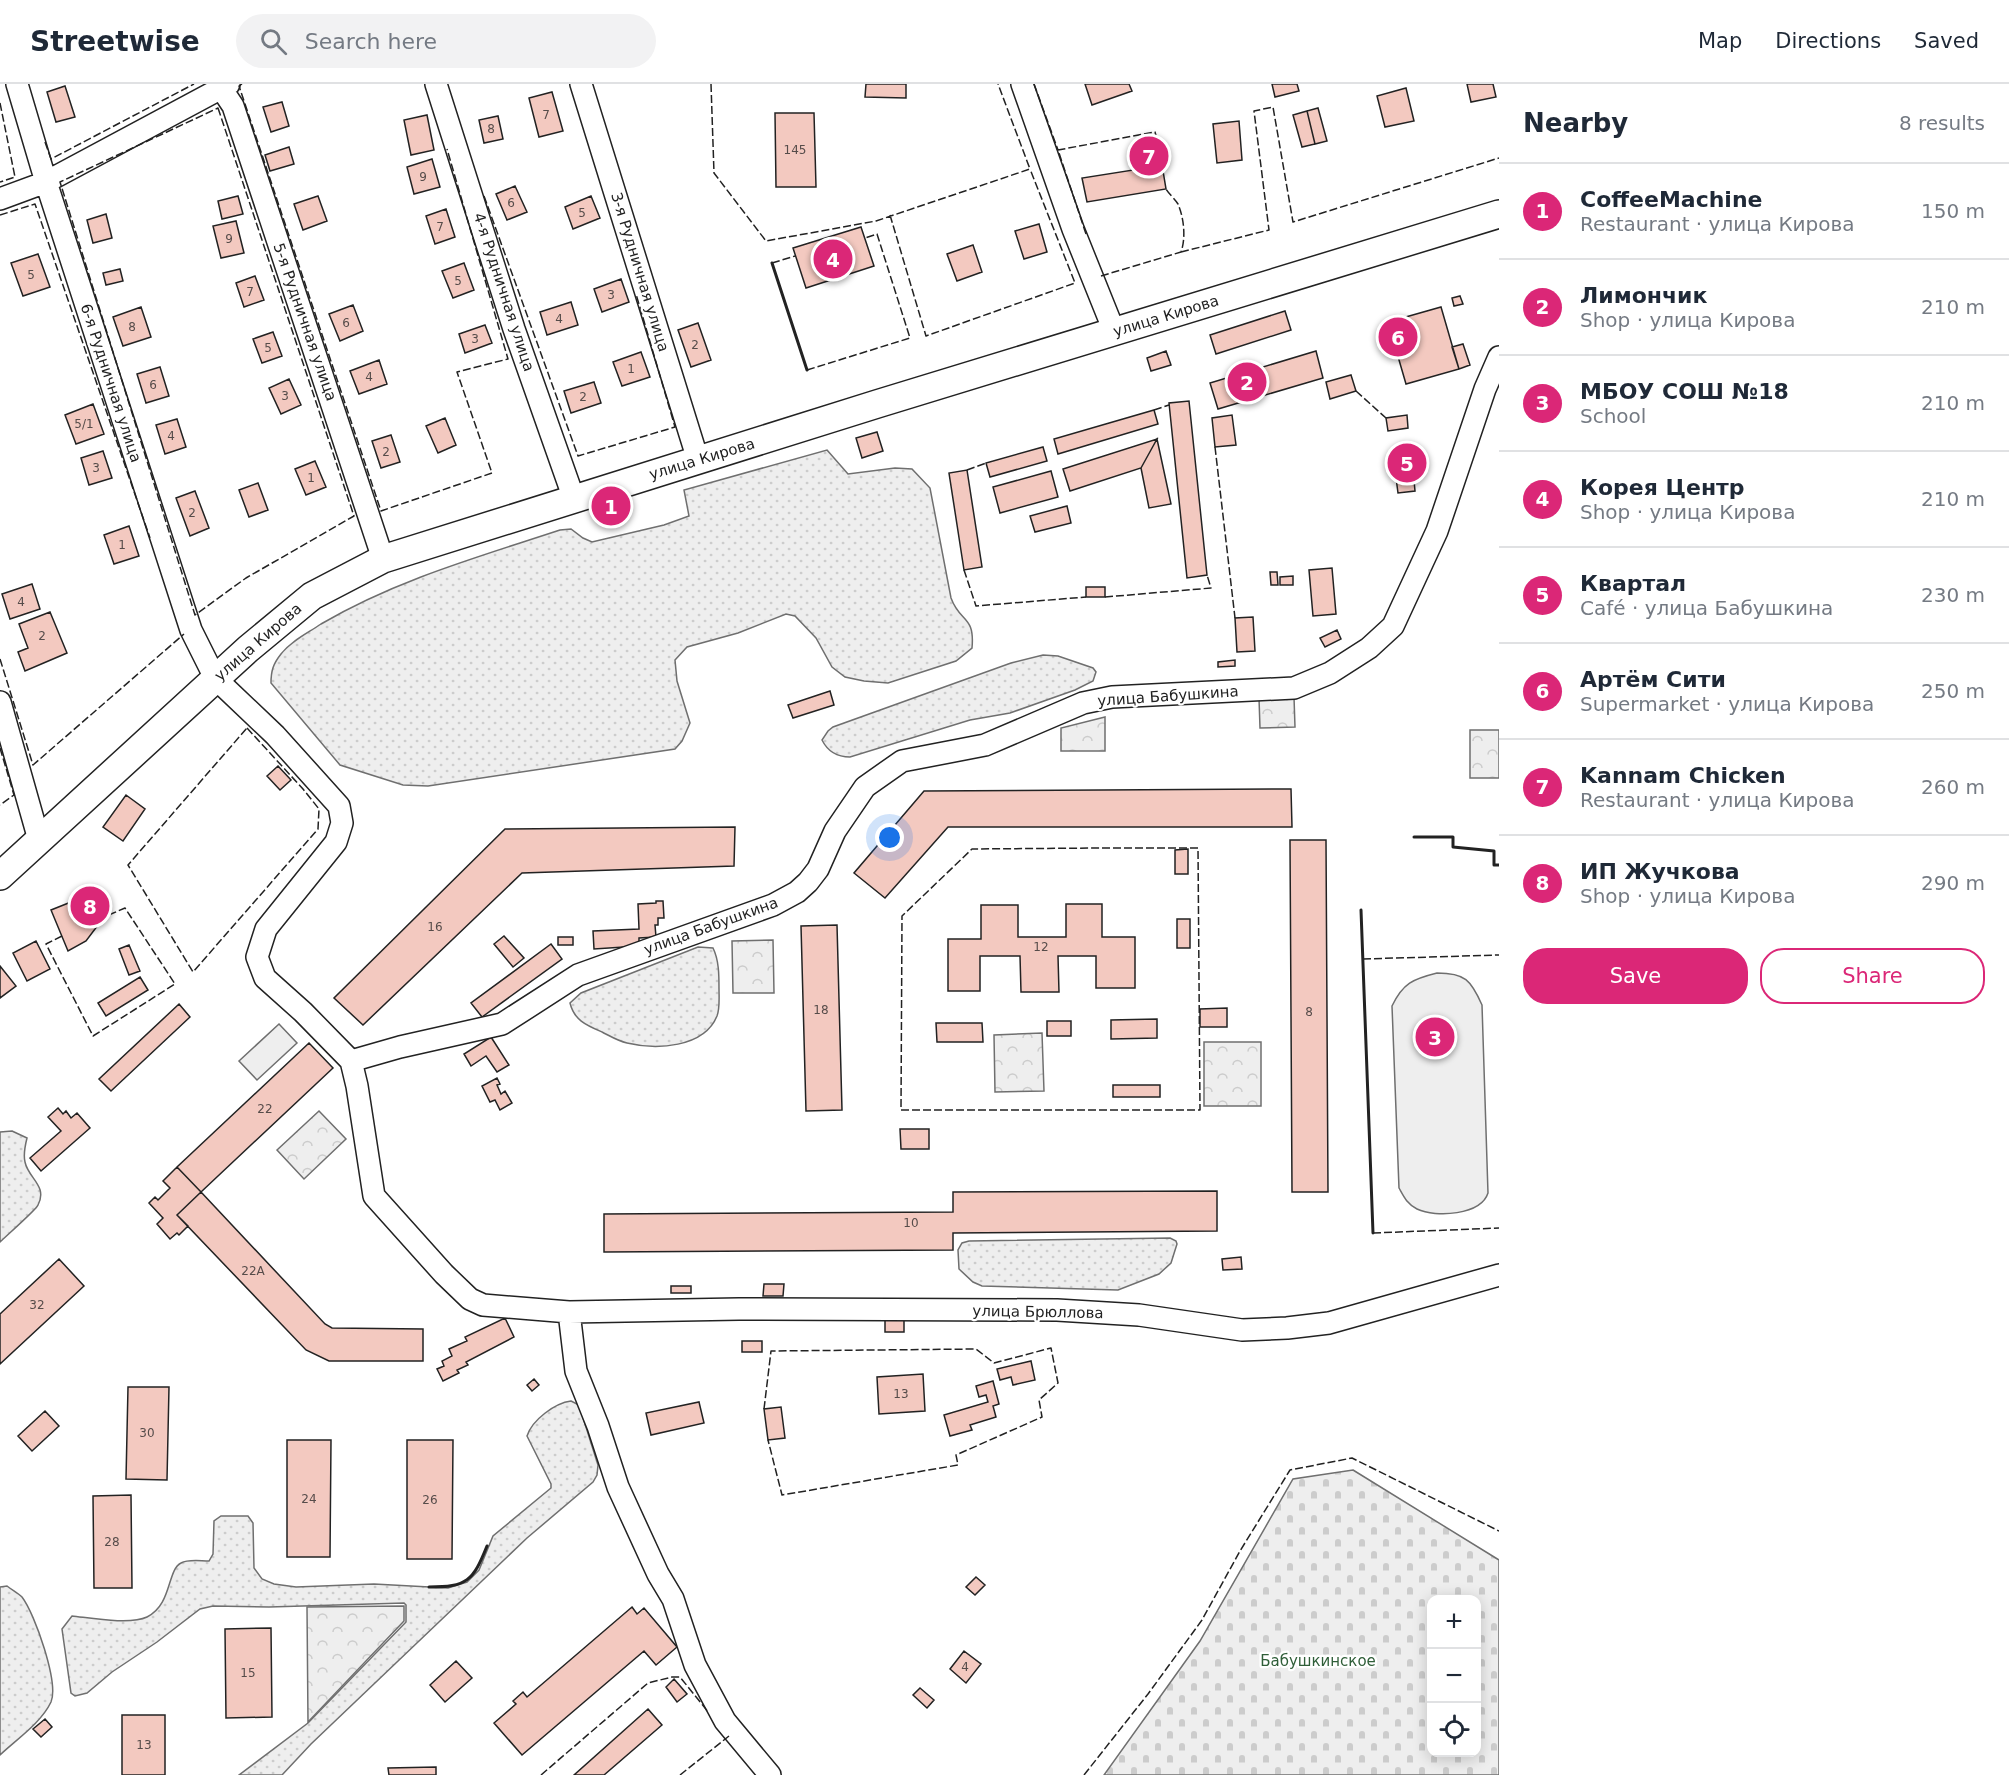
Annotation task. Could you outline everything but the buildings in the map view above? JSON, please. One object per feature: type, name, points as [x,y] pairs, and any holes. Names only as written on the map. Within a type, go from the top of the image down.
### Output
[{"type":"main road","name":"улица Кирова","points":[[0,876],[248,649],[312,596],[382,559],[1499,214]]},
{"type":"street","name":"6-я Рудничная улица","points":[[17,84],[46,182],[191,630],[215,678]]},
{"type":"street","name":"4-я Рудничная улица","points":[[436,84],[514,329],[574,499]]},
{"type":"street","name":"3-я Рудничная улица","points":[[581,84],[698,460]]},
{"type":"street","points":[[1022,84],[1073,229],[1114,332]]},
{"type":"street","points":[[0,199],[46,182],[225,86]]},
{"type":"street","name":"5-я Рудничная улица","points":[[225,86],[382,559]]},
{"type":"street","name":"улица Бабушкина","points":[[351,1061],[400,1047],[502,1024],[578,975],[763,908],[797,892],[818,869],[835,831],[865,787],[902,761],[985,745],[1083,703],[1112,697],[1294,688],[1330,673],[1369,648],[1393,626],[1437,531],[1485,389],[1499,357]]},
{"type":"street","points":[[215,678],[275,735],[339,806],[342,823],[336,842],[266,929],[257,957],[265,978],[303,1012],[351,1061],[374,1196],[470,1299],[483,1305],[569,1312],[576,1371],[618,1487],[658,1574],[673,1599],[695,1665],[725,1721],[770,1775]]},
{"type":"street","points":[[0,702],[39,840]]},
{"type":"street","name":"улица Брюллова","points":[[569,1312],[1057,1310],[1139,1315],[1242,1330],[1329,1323],[1499,1275]]},
{"type":"green space","points":[[827,450],[848,474],[895,468],[912,469],[930,488],[951,598],[971,630],[972,648],[956,661],[888,683],[845,677],[832,667],[816,638],[795,616],[786,614],[738,633],[687,647],[675,660],[677,681],[690,723],[682,741],[675,749],[428,786],[403,785],[340,765],[271,683],[276,661],[295,641],[349,608],[408,582],[560,530],[571,529],[592,542],[664,525],[689,516],[684,490]]},
{"type":"green space","points":[[1043,655],[1058,656],[1093,668],[1096,672],[1093,681],[1075,690],[1010,713],[970,720],[850,757],[833,753],[822,740],[833,727],[1011,663]]},
{"type":"green space","points":[[1294,697],[1295,727],[1260,728],[1259,698]]},
{"type":"green space","points":[[1105,717],[1105,751],[1061,751],[1061,728]]},
{"type":"green space","points":[[1470,730],[1499,730],[1499,778],[1470,778]]},
{"type":"green space","points":[[773,940],[774,993],[733,993],[732,941]]},
{"type":"green space","points":[[698,947],[713,948],[719,973],[717,1016],[711,1027],[702,1035],[678,1044],[639,1045],[614,1038],[586,1024],[574,1014],[570,1003],[581,993]]},
{"type":"green space","points":[[1437,973],[1454,974],[1466,980],[1474,989],[1482,1005],[1488,1193],[1477,1206],[1446,1214],[1417,1209],[1408,1203],[1399,1188],[1392,1006],[1400,992],[1410,983],[1421,977]]},
{"type":"green space","points":[[279,1024],[297,1043],[257,1080],[239,1061]]},
{"type":"green space","points":[[1042,1033],[1044,1091],[995,1092],[994,1035]]},
{"type":"green space","points":[[1204,1042],[1261,1042],[1261,1106],[1204,1106]]},
{"type":"green space","points":[[319,1111],[346,1139],[304,1179],[277,1150]]},
{"type":"green space","points":[[12,1131],[27,1138],[25,1162],[41,1193],[38,1205],[0,1242],[0,1132]]},
{"type":"green space","points":[[1170,1238],[1177,1244],[1171,1263],[1159,1274],[1118,1290],[982,1286],[973,1282],[959,1269],[958,1250],[962,1243],[969,1241]]},
{"type":"green space","points":[[571,1401],[579,1405],[598,1465],[597,1475],[593,1482],[527,1538],[311,1744],[282,1775],[239,1775],[308,1723],[406,1622],[404,1603],[269,1607],[213,1606],[200,1609],[157,1642],[112,1672],[87,1693],[75,1696],[71,1693],[62,1629],[72,1616],[121,1621],[140,1619],[155,1612],[165,1596],[173,1573],[181,1563],[194,1560],[209,1561],[213,1554],[214,1521],[221,1516],[248,1516],[253,1523],[254,1568],[262,1579],[274,1584],[296,1587],[374,1584],[448,1588],[467,1582],[479,1570],[493,1536],[551,1488],[527,1436],[534,1424],[545,1413],[558,1405]]},
{"type":"green space","name":"Бабушкинское","points":[[1353,1470],[1499,1560],[1499,1775],[1104,1775],[1200,1641],[1293,1479]]},
{"type":"green space","points":[[7,1586],[22,1597],[33,1618],[49,1665],[53,1693],[47,1710],[0,1755],[0,1587]]},
{"type":"green space","points":[[404,1606],[404,1621],[308,1722],[307,1607]]},
{"type":"fence","points":[[45,142],[51,159],[194,84]]},
{"type":"fence","points":[[242,84],[239,86],[381,511],[492,473],[457,372],[508,359],[447,149]]},
{"type":"fence","points":[[711,84],[714,173],[766,241],[876,221],[1030,169],[998,84]]},
{"type":"fence","points":[[1034,84],[1058,150]]},
{"type":"fence","points":[[0,103],[15,177],[0,182]]},
{"type":"fence","points":[[1181,252],[1269,230],[1254,111],[1273,107],[1293,222],[1499,158]]},
{"type":"fence","points":[[218,108],[354,516],[246,578],[195,615],[60,182],[218,108]]},
{"type":"fence","points":[[1086,234],[1058,150],[1155,132],[1159,147]]},
{"type":"fence","points":[[890,215],[926,336],[1075,283],[1030,169]]},
{"type":"fence","points":[[1101,276],[1181,252],[1184,234],[1182,215],[1178,204],[1166,189]]},
{"type":"fence","points":[[484,196],[578,456],[675,427],[636,294]]},
{"type":"fence","points":[[0,215],[35,204],[150,538]]},
{"type":"fence","points":[[807,370],[910,338],[877,234],[865,238]]},
{"type":"fence","points":[[772,263],[795,256]]},
{"type":"fence","points":[[1356,391],[1386,418]]},
{"type":"fence","points":[[1154,410],[1169,405]]},
{"type":"fence","points":[[1215,447],[1235,618]]},
{"type":"fence","points":[[967,470],[986,463]]},
{"type":"fence","points":[[964,570],[976,606],[1086,597]]},
{"type":"fence","points":[[1105,597],[1211,588],[1207,575]]},
{"type":"fence","points":[[0,659],[33,765],[184,634]]},
{"type":"fence","points":[[247,728],[319,809],[318,829],[193,972],[128,865],[247,728]]},
{"type":"fence","points":[[0,748],[14,795],[0,805]]},
{"type":"fence","points":[[1102,848],[1198,848],[1200,1110],[901,1110],[902,916],[972,849],[1102,848]]},
{"type":"fence","points":[[62,936],[46,944],[93,1036],[175,984],[125,908],[104,917]]},
{"type":"fence","points":[[1363,959],[1499,955]]},
{"type":"fence","points":[[1373,1233],[1499,1228]]},
{"type":"fence","points":[[764,1409],[771,1351],[976,1349],[994,1363],[1051,1348],[1058,1383],[1039,1400],[1042,1417],[956,1455],[958,1465],[782,1495],[768,1440]]},
{"type":"fence","points":[[1084,1775],[1148,1694],[1202,1620],[1240,1551],[1290,1470],[1352,1458],[1499,1531]]},
{"type":"fence","points":[[541,1775],[648,1683],[680,1677],[709,1713]]},
{"type":"fence","points":[[680,1775],[729,1736]]},
{"type":"wall","points":[[772,263],[807,370]]},
{"type":"wall","points":[[1414,837],[1453,837],[1453,847],[1494,851],[1494,865],[1499,865]]},
{"type":"wall","points":[[1361,910],[1373,1233]]},
{"type":"wall","points":[[429,1587],[452,1586],[467,1580],[473,1574],[487,1546]]},
{"type":"place","name":"Kannam Chicken","points":[[1149,156]]},
{"type":"place","name":"Корея Центр","points":[[833,259]]},
{"type":"place","name":"Артём Сити","points":[[1398,337]]},
{"type":"place","name":"Лимончик","points":[[1247,382]]},
{"type":"place","name":"Квартал","points":[[1407,463]]},
{"type":"place","name":"CoffeeMachine","points":[[611,506]]},
{"type":"place","name":"ИП Жучкова","points":[[90,906]]},
{"type":"place","name":"МБОУ СОШ №18","points":[[1435,1037]]}]
